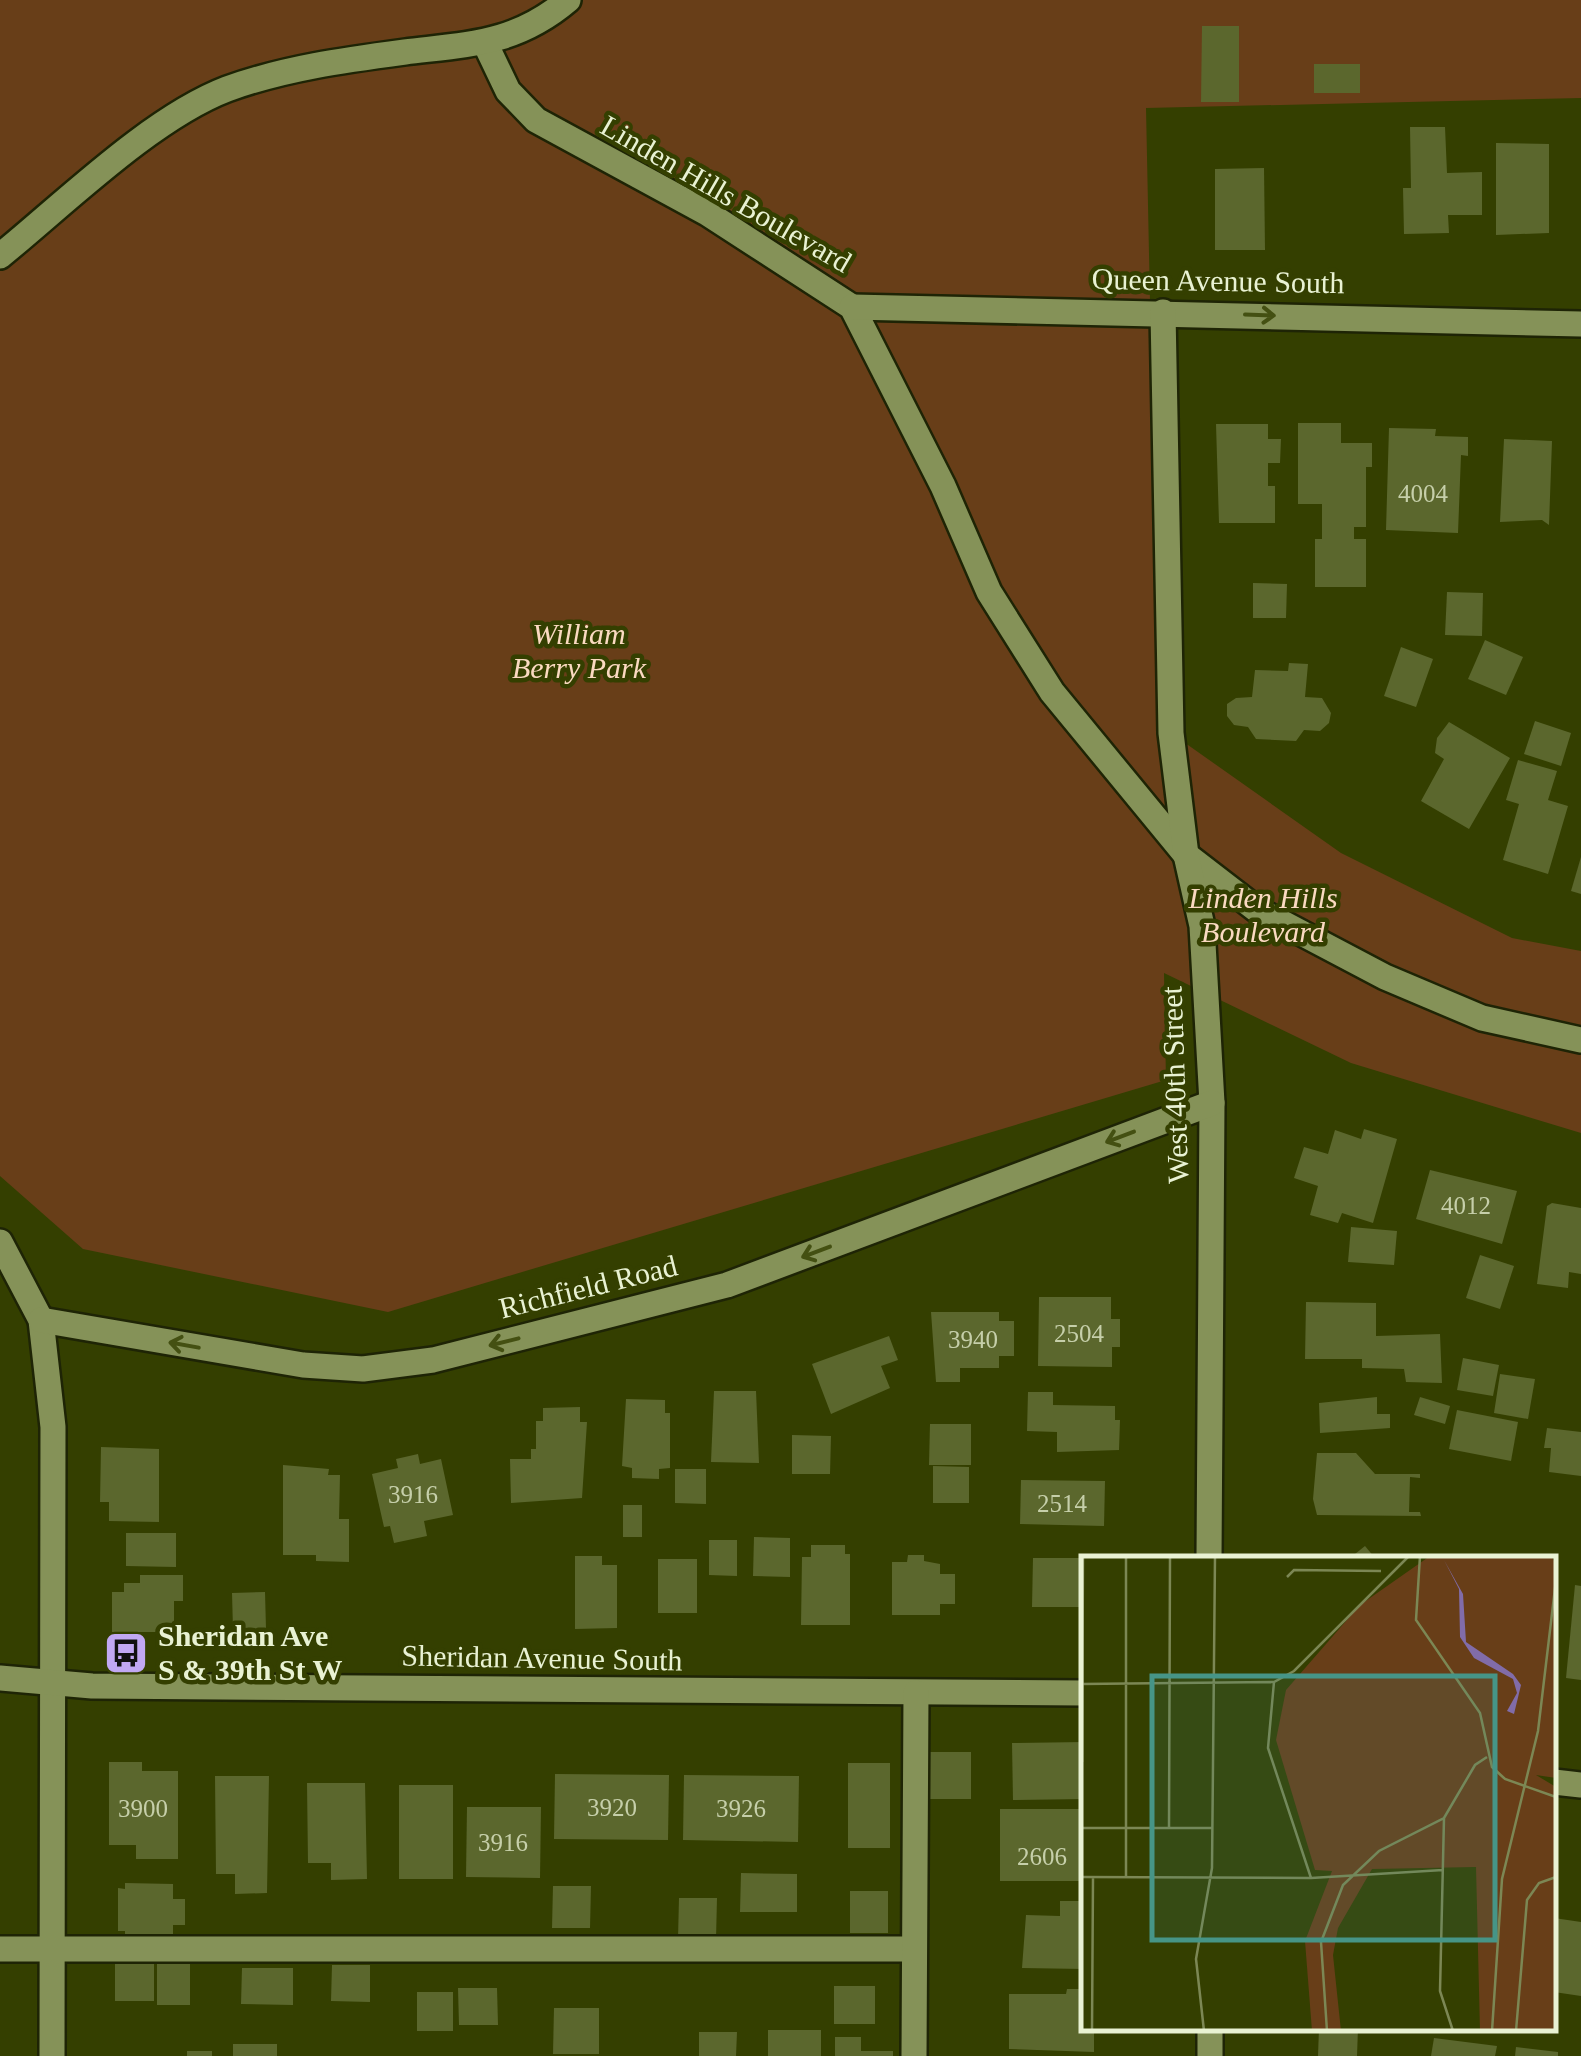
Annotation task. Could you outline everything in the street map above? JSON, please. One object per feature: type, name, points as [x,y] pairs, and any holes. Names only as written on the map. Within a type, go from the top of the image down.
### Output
[{"type":"street","points":[[0,256],[146,137],[223,90],[300,67],[486,45],[546,18],[568,0]]},
{"type":"street","name":"Linden Hills Boulevard","points":[[486,45],[508,90],[536,120],[707,213],[852,307],[944,486],[989,592],[1052,692],[1186,855],[1256,910],[1385,977],[1482,1018],[1581,1040]]},
{"type":"street","name":"Queen Avenue South","points":[[852,307],[1581,324]]},
{"type":"street","name":"West 40th Street","points":[[1163,312],[1171,733],[1186,855],[1202,926],[1212,1103],[1209,1556]]},
{"type":"street","name":"Richfield Road","points":[[41,1320],[303,1366],[363,1368],[433,1360],[727,1285],[1212,1103]]},
{"type":"street","points":[[0,1242],[41,1320],[53,1426],[52,2056]]},
{"type":"street","name":"Sheridan Avenue South","points":[[0,1678],[50,1683],[1081,1693]]},
{"type":"street","points":[[914,2056],[916,1693]]},
{"type":"street","points":[[1556,1782],[1581,1785]]},
{"type":"street","points":[[0,1949],[914,1949]]},
{"type":"green space","name":"William Berry Park","points":[[0,0],[1581,0],[1581,98],[1146,108],[1159,738],[1171,733],[1341,853],[1512,938],[1581,951],[1581,1133],[1351,1063],[1164,973],[1166,1080],[388,1312],[83,1249],[0,1176]]},
{"type":"building","points":[[1202,26],[1239,26],[1239,102],[1201,102]]},
{"type":"building","points":[[1314,64],[1360,64],[1360,93],[1314,93]]},
{"type":"building","points":[[1410,127],[1445,127],[1447,173],[1482,172],[1482,215],[1448,215],[1449,233],[1404,234],[1403,188],[1411,188]]},
{"type":"building","points":[[1496,143],[1549,144],[1549,233],[1496,235]]},
{"type":"building","points":[[1264,168],[1265,250],[1215,250],[1215,169]]},
{"type":"building","points":[[1298,423],[1341,423],[1341,443],[1372,443],[1372,467],[1366,467],[1366,527],[1354,527],[1354,539],[1366,539],[1366,587],[1315,587],[1315,539],[1322,539],[1322,504],[1298,504]]},
{"type":"building","points":[[1216,424],[1268,424],[1268,439],[1281,439],[1280,463],[1268,463],[1268,486],[1275,486],[1275,523],[1219,523]]},
{"type":"building","points":[[1389,428],[1436,429],[1435,436],[1468,437],[1468,456],[1461,455],[1458,533],[1386,530]]},
{"type":"building","points":[[1504,439],[1552,441],[1549,525],[1542,520],[1500,522]]},
{"type":"building","points":[[1253,583],[1287,584],[1286,618],[1253,618]]},
{"type":"building","points":[[1447,592],[1483,593],[1482,636],[1445,635]]},
{"type":"building","points":[[1485,640],[1523,657],[1506,695],[1468,679]]},
{"type":"building","points":[[1401,647],[1433,659],[1416,707],[1384,696]]},
{"type":"building","points":[[1289,663],[1308,664],[1305,697],[1322,698],[1331,713],[1329,723],[1320,731],[1304,730],[1296,741],[1256,739],[1248,727],[1234,725],[1227,716],[1227,704],[1236,698],[1252,697],[1255,670],[1288,671]]},
{"type":"building","points":[[1535,721],[1571,733],[1561,766],[1524,754]]},
{"type":"building","points":[[1449,722],[1510,758],[1469,829],[1421,801],[1444,759],[1435,753],[1437,738]]},
{"type":"building","points":[[1518,760],[1557,771],[1548,800],[1568,806],[1548,874],[1503,860],[1519,804],[1506,800]]},
{"type":"building","points":[[1581,857],[1581,894],[1571,891]]},
{"type":"building","points":[[1364,1129],[1397,1139],[1373,1223],[1342,1213],[1338,1223],[1310,1215],[1318,1186],[1294,1178],[1304,1147],[1328,1154],[1335,1130],[1361,1139]]},
{"type":"building","points":[[1430,1170],[1517,1191],[1502,1244],[1416,1219]]},
{"type":"building","points":[[1552,1203],[1581,1208],[1581,1274],[1569,1272],[1568,1288],[1537,1284],[1547,1206]]},
{"type":"building","points":[[1351,1227],[1397,1231],[1394,1265],[1348,1262]]},
{"type":"building","points":[[1480,1255],[1514,1266],[1500,1309],[1466,1298]]},
{"type":"building","points":[[1039,1297],[1111,1297],[1111,1319],[1120,1319],[1120,1347],[1112,1347],[1112,1367],[1038,1366]]},
{"type":"building","points":[[1306,1302],[1376,1303],[1376,1336],[1440,1334],[1442,1383],[1406,1382],[1404,1369],[1362,1368],[1362,1359],[1305,1359]]},
{"type":"building","points":[[931,1312],[999,1312],[999,1321],[1014,1321],[1014,1356],[999,1356],[999,1368],[960,1368],[960,1382],[936,1382]]},
{"type":"building","points":[[889,1336],[898,1360],[881,1366],[890,1388],[831,1414],[812,1364]]},
{"type":"building","points":[[1463,1358],[1499,1365],[1493,1396],[1457,1390]]},
{"type":"building","points":[[1500,1374],[1535,1379],[1528,1419],[1494,1413]]},
{"type":"building","points":[[714,1391],[756,1391],[759,1463],[711,1462]]},
{"type":"building","points":[[1028,1392],[1053,1392],[1053,1405],[1115,1406],[1115,1420],[1120,1420],[1119,1450],[1057,1452],[1057,1432],[1027,1431]]},
{"type":"building","points":[[1377,1397],[1377,1414],[1390,1414],[1390,1428],[1320,1433],[1319,1403]]},
{"type":"building","points":[[1420,1397],[1450,1406],[1445,1424],[1414,1415]]},
{"type":"building","points":[[626,1399],[665,1400],[665,1413],[670,1413],[670,1468],[659,1469],[659,1479],[632,1478],[632,1468],[622,1466]]},
{"type":"building","points":[[580,1407],[580,1422],[587,1422],[582,1498],[511,1503],[510,1459],[531,1459],[531,1449],[536,1449],[536,1421],[543,1421],[543,1408]]},
{"type":"building","points":[[1457,1410],[1518,1422],[1511,1461],[1449,1449]]},
{"type":"building","points":[[930,1424],[971,1424],[971,1465],[929,1465]]},
{"type":"building","points":[[1547,1428],[1581,1432],[1581,1476],[1549,1472],[1551,1448],[1544,1448]]},
{"type":"building","points":[[792,1435],[831,1436],[830,1474],[792,1474]]},
{"type":"building","points":[[101,1447],[159,1449],[159,1522],[109,1521],[109,1502],[100,1502]]},
{"type":"building","points":[[1317,1453],[1356,1453],[1375,1474],[1420,1474],[1420,1478],[1410,1477],[1409,1512],[1420,1512],[1421,1516],[1317,1515],[1313,1499]]},
{"type":"building","points":[[418,1454],[420,1464],[441,1459],[453,1515],[424,1521],[427,1536],[394,1543],[390,1526],[384,1527],[372,1474],[398,1468],[396,1459]]},
{"type":"building","points":[[283,1465],[329,1469],[328,1475],[340,1475],[339,1519],[349,1519],[349,1562],[316,1561],[316,1555],[283,1555]]},
{"type":"building","points":[[933,1466],[969,1467],[969,1503],[933,1503]]},
{"type":"building","points":[[675,1469],[706,1469],[706,1504],[675,1503]]},
{"type":"building","points":[[1021,1480],[1105,1481],[1104,1526],[1020,1524]]},
{"type":"building","points":[[623,1505],[642,1505],[642,1537],[623,1537]]},
{"type":"building","points":[[126,1533],[176,1533],[176,1567],[126,1566]]},
{"type":"building","points":[[754,1537],[790,1538],[790,1577],[753,1576]]},
{"type":"building","points":[[709,1540],[737,1540],[737,1576],[709,1575]]},
{"type":"building","points":[[811,1545],[845,1545],[845,1554],[850,1554],[850,1625],[801,1625],[802,1557],[811,1557]]},
{"type":"building","points":[[1365,1546],[1373,1556],[1352,1556]]},
{"type":"building","points":[[908,1555],[924,1555],[924,1561],[940,1564],[940,1574],[955,1574],[955,1604],[940,1604],[940,1615],[892,1615],[892,1562],[907,1562]]},
{"type":"building","points":[[575,1556],[602,1556],[602,1565],[617,1565],[617,1628],[575,1629]]},
{"type":"building","points":[[1033,1558],[1081,1558],[1081,1607],[1032,1607]]},
{"type":"building","points":[[658,1559],[697,1559],[697,1613],[658,1613]]},
{"type":"building","points":[[140,1575],[183,1575],[183,1601],[174,1601],[174,1632],[112,1632],[112,1592],[124,1592],[124,1583],[140,1583]]},
{"type":"building","points":[[1575,1585],[1581,1586],[1581,1680],[1566,1678]]},
{"type":"building","points":[[265,1592],[266,1629],[233,1629],[232,1593]]},
{"type":"building","points":[[1081,1742],[1081,1799],[1013,1800],[1012,1743]]},
{"type":"building","points":[[924,1752],[971,1752],[971,1799],[924,1799]]},
{"type":"building","points":[[109,1762],[142,1762],[142,1771],[178,1771],[178,1859],[136,1859],[136,1845],[109,1845]]},
{"type":"building","points":[[848,1763],[890,1763],[890,1848],[848,1848]]},
{"type":"building","points":[[555,1774],[669,1775],[668,1840],[554,1839]]},
{"type":"building","points":[[684,1775],[799,1776],[798,1842],[683,1840]]},
{"type":"building","points":[[215,1776],[269,1776],[267,1893],[235,1894],[235,1874],[216,1874]]},
{"type":"building","points":[[307,1783],[365,1783],[367,1879],[331,1880],[331,1863],[308,1863]]},
{"type":"building","points":[[399,1785],[453,1785],[453,1879],[399,1879]]},
{"type":"building","points":[[467,1807],[541,1807],[540,1878],[466,1877]]},
{"type":"building","points":[[1000,1809],[1081,1809],[1081,1881],[1000,1881]]},
{"type":"building","points":[[741,1873],[797,1874],[797,1912],[740,1912]]},
{"type":"building","points":[[125,1883],[173,1884],[173,1899],[185,1899],[185,1925],[173,1925],[173,1937],[125,1936],[125,1931],[118,1931],[118,1888],[125,1889]]},
{"type":"building","points":[[553,1886],[591,1886],[590,1928],[552,1928]]},
{"type":"building","points":[[850,1891],[888,1891],[888,1933],[850,1933]]},
{"type":"building","points":[[679,1898],[717,1898],[716,1939],[678,1939]]},
{"type":"building","points":[[1060,1901],[1081,1901],[1081,1969],[1022,1968],[1026,1915],[1060,1916]]},
{"type":"building","points":[[1556,1918],[1581,1922],[1581,1996],[1556,1992]]},
{"type":"building","points":[[115,1961],[154,1961],[154,2001],[115,2001]]},
{"type":"building","points":[[157,1963],[190,1963],[190,2005],[157,2005]]},
{"type":"building","points":[[332,1965],[370,1965],[370,2002],[331,2001]]},
{"type":"building","points":[[242,1968],[293,1968],[293,2005],[241,2004]]},
{"type":"building","points":[[834,1986],[875,1986],[875,2024],[834,2024]]},
{"type":"building","points":[[458,1988],[497,1988],[498,2025],[459,2025]]},
{"type":"building","points":[[1067,1989],[1081,1989],[1081,2031],[1094,2031],[1094,2052],[1009,2049],[1009,1994],[1066,1994]]},
{"type":"building","points":[[417,1992],[453,1992],[453,2031],[417,2031]]},
{"type":"building","points":[[554,2008],[599,2008],[599,2054],[553,2054]]},
{"type":"building","points":[[768,2030],[821,2030],[821,2056],[768,2056]]},
{"type":"building","points":[[1319,2031],[1358,2031],[1357,2056],[1318,2056]]},
{"type":"building","points":[[699,2032],[737,2032],[736,2056],[699,2056]]},
{"type":"building","points":[[835,2037],[861,2037],[861,2051],[893,2051],[893,2056],[835,2056]]},
{"type":"building","points":[[1434,2038],[1497,2046],[1495,2056],[1431,2056]]},
{"type":"building","points":[[233,2044],[277,2044],[277,2056],[233,2056]]},
{"type":"building","points":[[1516,2047],[1558,2052],[1558,2056],[1515,2056]]},
{"type":"building","points":[[187,2051],[212,2051],[212,2056],[187,2056]]},
{"type":"place","name":"Sheridan Ave S & 39th St W","points":[[126,1653]]}]
